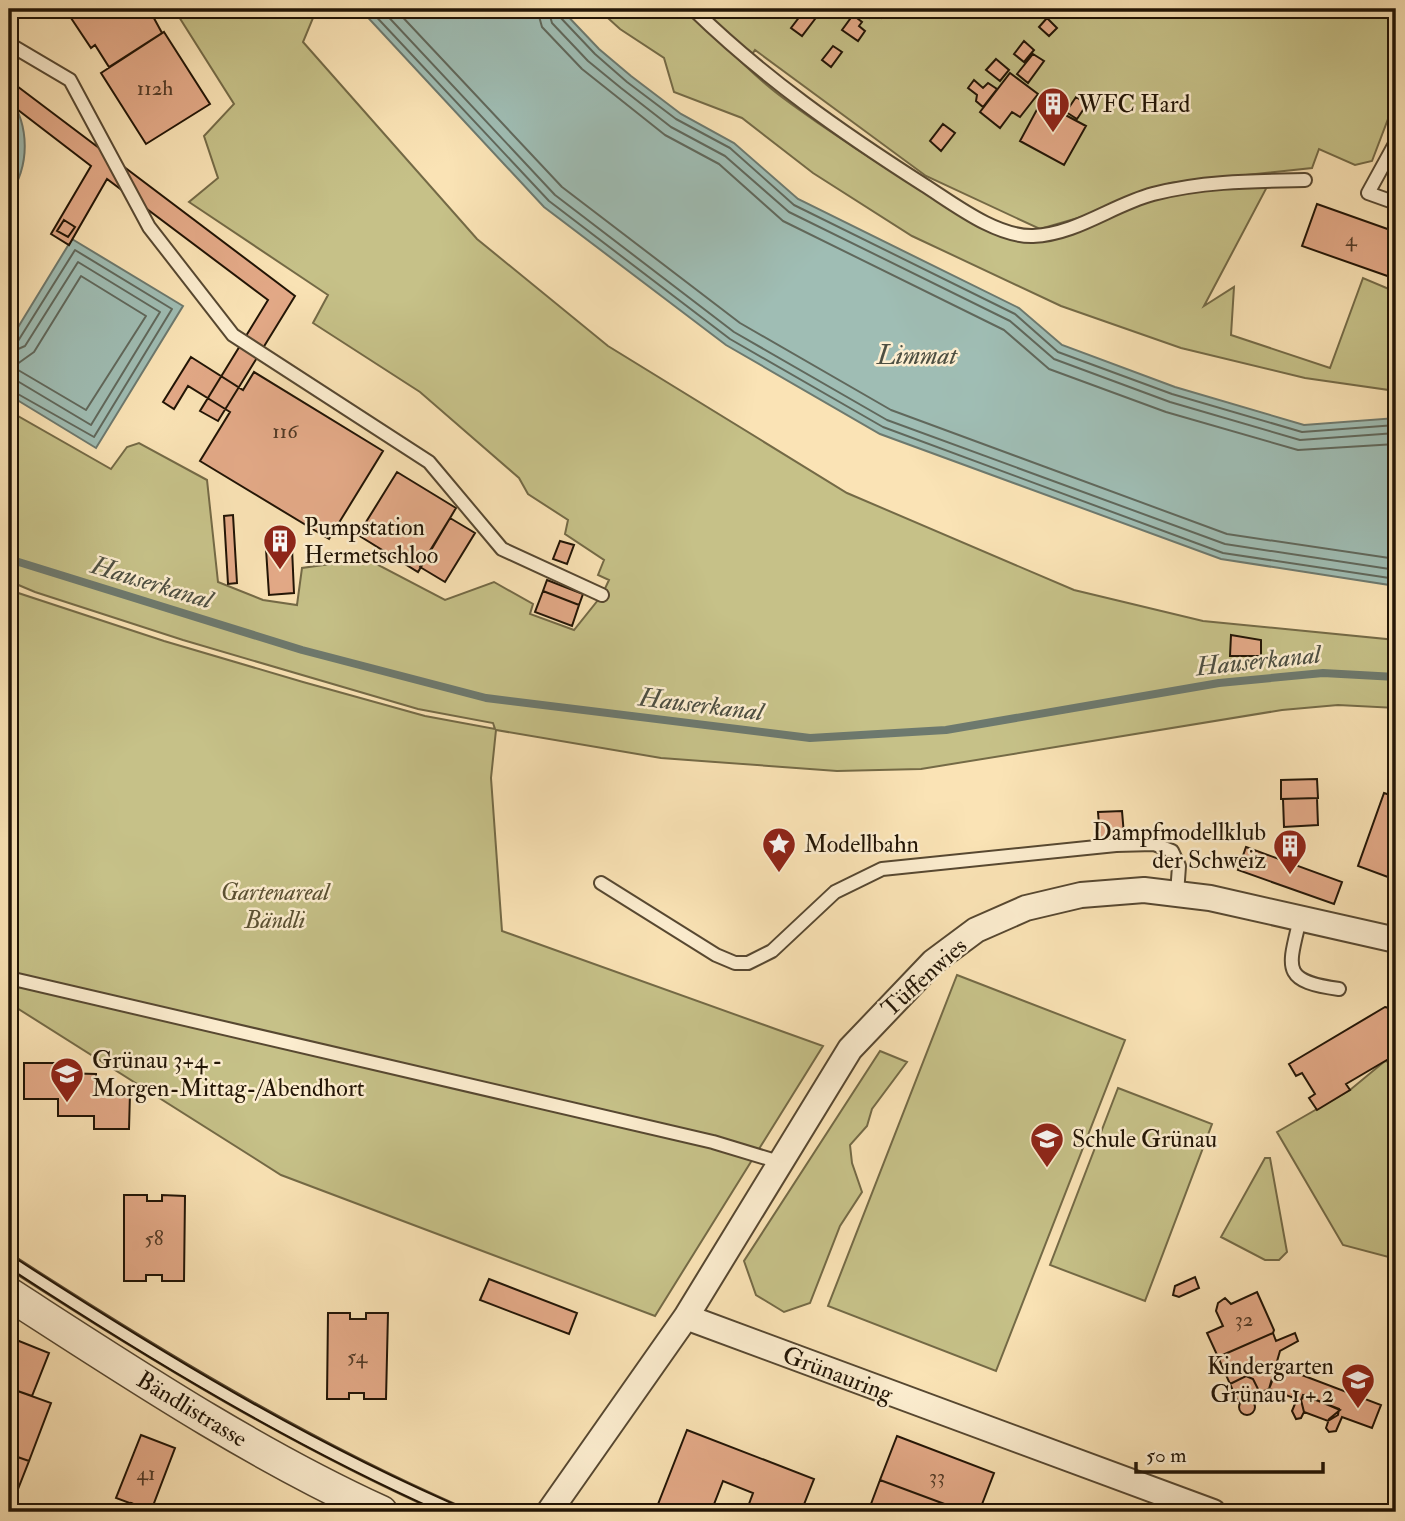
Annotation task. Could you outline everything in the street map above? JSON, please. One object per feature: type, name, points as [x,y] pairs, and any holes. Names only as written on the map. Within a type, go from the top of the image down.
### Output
[{"type":"street","name":"Tüffenwies","points":[[686,1317],[850,1049],[933,962],[976,930],[1026,908],[1081,895],[1144,890],[1210,898],[1396,940]]},
{"type":"street","name":"Bändlistrasse","points":[[9,1294],[190,1410],[283,1463],[381,1512]]},
{"type":"street","points":[[549,1512],[686,1317]]},
{"type":"street","name":"Grünauring","points":[[686,1317],[1213,1512]]},
{"type":"lane","points":[[693,9],[732,47],[827,122],[945,198],[986,222],[1011,232],[1034,236],[1056,232],[1150,195],[1198,185],[1305,180]]},
{"type":"lane","points":[[9,44],[70,80],[149,228],[233,335],[429,462],[502,549],[603,595]]},
{"type":"lane","points":[[1396,142],[1368,193],[1396,203]]},
{"type":"lane","points":[[601,883],[716,955],[741,963],[766,956],[847,884],[895,866],[1115,845],[1154,844],[1172,851],[1179,866],[1177,894]]},
{"type":"lane","points":[[1300,919],[1291,958],[1297,978],[1308,985],[1339,989]]},
{"type":"lane","points":[[9,978],[713,1142],[779,1162]]},
{"type":"lane","points":[[9,1261],[152,1352],[268,1419],[358,1467],[456,1512]]},
{"type":"green space","name":"Gartenareal Bändli","points":[[174,9],[306,9],[313,18],[303,42],[477,239],[608,346],[847,493],[1074,590],[1203,621],[1396,640],[1396,708],[1338,705],[1282,710],[921,769],[837,771],[661,758],[496,730],[491,778],[502,931],[823,1046],[655,1316],[281,1175],[9,1003],[9,590],[164,641],[425,716],[495,729],[493,723],[418,709],[183,640],[9,581],[9,411],[111,469],[127,447],[139,443],[207,480],[218,582],[263,600],[297,605],[302,568],[367,559],[445,600],[494,582],[533,604],[530,614],[574,630],[602,595],[609,580],[598,575],[604,560],[565,534],[568,520],[528,494],[519,478],[420,392],[313,323],[328,295],[189,202],[218,178],[204,136],[234,104]]},
{"type":"green space","points":[[598,9],[687,9],[757,77],[817,122],[897,175],[976,222],[1007,237],[1026,242],[1075,232],[1165,196],[1209,189],[1268,185],[1204,306],[1234,287],[1231,335],[1330,368],[1363,278],[1396,292],[1396,391],[1305,378],[1181,348],[1061,306],[912,236],[813,173],[742,118],[674,92],[664,58],[620,29]]},
{"type":"green space","points":[[700,9],[1396,9],[1396,98],[1372,161],[1355,165],[1319,149],[1312,168],[1170,183],[1095,213],[1040,229],[926,176],[755,50],[751,56]]},
{"type":"green space","points":[[957,975],[1125,1040],[996,1371],[828,1306]]},
{"type":"green space","points":[[880,1051],[907,1062],[872,1109],[867,1126],[850,1145],[852,1163],[862,1192],[840,1226],[810,1303],[784,1312],[756,1295],[744,1261]]},
{"type":"green space","points":[[1385,1061],[1396,1064],[1396,1259],[1343,1245],[1277,1132],[1350,1090]]},
{"type":"green space","points":[[1118,1088],[1212,1124],[1145,1301],[1050,1265]]},
{"type":"green space","points":[[1265,1158],[1270,1158],[1287,1252],[1279,1260],[1265,1260],[1221,1237]]},
{"type":"water","name":"Limmat","points":[[360,9],[561,9],[599,49],[631,76],[681,114],[734,143],[798,199],[1019,308],[1062,345],[1175,387],[1304,425],[1396,418],[1396,586],[1221,559],[880,434],[726,345],[544,207]]},
{"type":"water","points":[[9,96],[21,120],[25,146],[21,172],[9,196]]},
{"type":"water","points":[[72,239],[183,306],[96,448],[9,395],[9,342]]},
{"type":"building","points":[[65,9],[149,9],[162,33],[109,67],[95,45],[91,48]]},
{"type":"building","points":[[889,9],[881,18],[874,13],[869,18],[860,11]]},
{"type":"building","points":[[804,11],[815,19],[802,36],[791,28]]},
{"type":"building","points":[[853,15],[862,22],[859,26],[865,31],[858,41],[842,30]]},
{"type":"building","points":[[1047,18],[1057,28],[1049,36],[1039,27]]},
{"type":"building","points":[[164,32],[210,104],[146,144],[101,73]]},
{"type":"building","points":[[1024,41],[1034,50],[1024,62],[1014,54]]},
{"type":"building","points":[[833,46],[842,52],[831,67],[822,60]]},
{"type":"building","points":[[1033,54],[1044,61],[1028,83],[1017,74]]},
{"type":"building","points":[[996,59],[1009,70],[1000,81],[986,70]]},
{"type":"building","points":[[1010,73],[1038,94],[1020,117],[1012,112],[1000,128],[980,112]]},
{"type":"building","points":[[9,80],[295,296],[218,421],[200,411],[268,300],[107,179],[69,245],[51,234],[91,166],[9,103]]},
{"type":"building","points":[[974,80],[983,88],[988,83],[997,89],[983,107],[976,101],[977,95],[968,88]]},
{"type":"building","points":[[1076,97],[1087,104],[1077,119],[1066,112]]},
{"type":"building","name":"WFC Hard","points":[[1041,102],[1086,126],[1064,165],[1020,141]]},
{"type":"building","points":[[943,124],[955,133],[941,151],[930,141]]},
{"type":"building","points":[[1317,204],[1396,232],[1396,279],[1302,246]]},
{"type":"building","points":[[64,220],[75,227],[68,237],[57,231]]},
{"type":"building","points":[[191,357],[243,390],[254,372],[383,451],[329,539],[200,461],[230,412],[188,386],[174,409],[163,402]]},
{"type":"building","points":[[397,472],[456,508],[418,572],[358,535]]},
{"type":"building","points":[[233,515],[237,583],[228,584],[224,516]]},
{"type":"building","points":[[450,518],[475,533],[445,582],[420,567]]},
{"type":"building","points":[[560,541],[574,545],[567,564],[553,559]]},
{"type":"building","name":"Pumpstation Hermetschloo","points":[[292,548],[294,593],[269,595],[266,549]]},
{"type":"building","points":[[547,580],[583,594],[579,605],[543,591]]},
{"type":"building","points":[[543,591],[579,605],[572,626],[535,612]]},
{"type":"building","points":[[1231,635],[1261,640],[1261,656],[1230,656]]},
{"type":"building","points":[[1317,779],[1318,798],[1281,799],[1281,780]]},
{"type":"building","points":[[1384,793],[1396,797],[1396,880],[1358,866]]},
{"type":"building","points":[[1317,798],[1318,825],[1284,827],[1283,799]]},
{"type":"building","points":[[1122,811],[1124,835],[1100,838],[1098,812]]},
{"type":"building","name":"Dampfmodellklub der Schweiz","points":[[1246,847],[1342,882],[1334,904],[1238,870]]},
{"type":"building","points":[[1385,1007],[1396,1010],[1396,1058],[1392,1057],[1346,1084],[1350,1090],[1317,1110],[1309,1098],[1315,1094],[1302,1073],[1296,1076],[1289,1064]]},
{"type":"building","points":[[24,1063],[60,1063],[60,1073],[96,1074],[96,1093],[130,1093],[129,1129],[94,1129],[94,1116],[58,1116],[58,1099],[24,1099]]},
{"type":"building","points":[[124,1195],[147,1195],[147,1201],[162,1201],[162,1195],[185,1196],[184,1281],[162,1281],[162,1275],[146,1275],[146,1281],[124,1281]]},
{"type":"building","points":[[1195,1277],[1199,1288],[1179,1297],[1173,1295],[1175,1286]]},
{"type":"building","points":[[489,1279],[577,1313],[569,1334],[480,1300]]},
{"type":"building","points":[[1257,1292],[1273,1333],[1218,1357],[1207,1333],[1223,1326],[1216,1311],[1218,1303],[1225,1298],[1231,1304]]},
{"type":"building","points":[[328,1313],[350,1313],[350,1319],[366,1319],[366,1313],[388,1313],[386,1399],[364,1399],[364,1393],[349,1393],[349,1399],[327,1399]]},
{"type":"building","points":[[1273,1333],[1276,1341],[1295,1333],[1298,1341],[1280,1351],[1269,1389],[1260,1393],[1253,1379],[1246,1376],[1230,1384],[1218,1357]]},
{"type":"building","points":[[9,1337],[49,1353],[32,1396],[12,1389],[15,1380],[9,1377]]},
{"type":"building","points":[[1278,1366],[1381,1405],[1372,1428],[1342,1417],[1336,1431],[1329,1432],[1326,1428],[1329,1419],[1340,1410],[1305,1395],[1301,1400],[1304,1412],[1301,1418],[1296,1419],[1292,1411],[1297,1399],[1269,1389]]},
{"type":"building","points":[[1246,1376],[1253,1379],[1260,1393],[1238,1402],[1230,1384]]},
{"type":"building","points":[[12,1389],[51,1403],[29,1461],[9,1454],[9,1397]]},
{"type":"building","points":[[1303,1395],[1339,1409],[1338,1415],[1328,1421],[1304,1412],[1301,1400]]},
{"type":"building","points":[[1247,1399],[1253,1401],[1253,1413],[1247,1415],[1241,1413],[1239,1407],[1241,1401]]},
{"type":"building","points":[[687,1430],[814,1479],[801,1512],[746,1512],[753,1493],[723,1481],[711,1512],[655,1512]]},
{"type":"building","points":[[1396,1433],[1396,1455],[1389,1452]]},
{"type":"building","points":[[141,1435],[175,1448],[151,1511],[116,1498]]},
{"type":"building","points":[[897,1436],[994,1473],[979,1512],[966,1512],[880,1480]]},
{"type":"building","points":[[9,1454],[29,1461],[9,1512]]},
{"type":"building","points":[[880,1480],[966,1512],[868,1512]]},
{"type":"building","points":[[131,1503],[151,1511],[151,1512],[128,1512]]},
{"type":"waterway","name":"Hauserkanal","points":[[9,559],[302,650],[486,698],[810,738],[946,730],[1219,683],[1323,673],[1396,677]]},
{"type":"tram line","points":[[9,1254],[235,1393],[352,1456],[472,1512]]},
{"type":"tram line","points":[[9,1268],[220,1399],[329,1458],[441,1512]]},
{"type":"place","name":"WFC Hard","points":[[1053,134]]},
{"type":"place","name":"Pumpstation Hermetschloo","points":[[280,571]]},
{"type":"place","name":"Modellbahn","points":[[779,874]]},
{"type":"place","name":"Dampfmodellklub der Schweiz","points":[[1290,876]]},
{"type":"place","name":"Grünau 3+4 - Morgen-Mittag-/Abendhort","points":[[67,1104]]},
{"type":"place","name":"Schule Grünau","points":[[1047,1169]]},
{"type":"place","name":"Kindergarten Grünau 1 + 2","points":[[1358,1410]]}]
